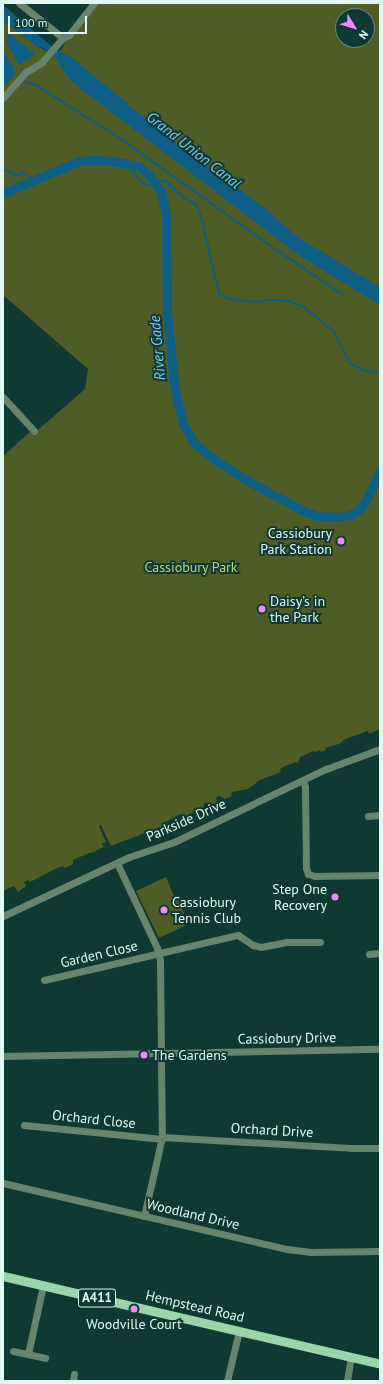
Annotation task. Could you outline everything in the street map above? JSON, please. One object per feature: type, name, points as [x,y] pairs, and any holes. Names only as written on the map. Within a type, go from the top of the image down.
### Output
[{"type":"main road","name":"Hempstead Road","points":[[3,1276],[380,1364]]},
{"type":"street","points":[[19,3],[63,38]]},
{"type":"street","points":[[3,98],[18,80],[41,63],[63,38],[69,35],[94,3]]},
{"type":"street","points":[[3,397],[34,431]]},
{"type":"street","points":[[3,407],[12,406]]},
{"type":"street","name":"Parkside Drive","points":[[3,916],[117,863],[174,842],[349,760],[380,749]]},
{"type":"street","points":[[303,781],[305,787],[306,868],[308,874],[315,876],[380,875]]},
{"type":"street","points":[[368,816],[380,814]]},
{"type":"street","points":[[117,863],[159,953],[162,1138],[144,1216]]},
{"type":"street","name":"Garden Close","points":[[44,980],[238,934],[254,945],[261,947],[286,942],[320,942]]},
{"type":"street","points":[[369,954],[380,953]]},
{"type":"street","name":"Cassiobury Drive","points":[[3,1056],[380,1049]]},
{"type":"street","name":"Orchard Close","points":[[24,1125],[162,1138]]},
{"type":"street","name":"Orchard Drive","points":[[162,1138],[351,1148],[380,1148]]},
{"type":"street","name":"Woodland Drive","points":[[3,1183],[287,1249],[318,1252],[380,1251]]},
{"type":"street","points":[[28,1354],[43,1286]]},
{"type":"street","points":[[227,1381],[239,1331]]},
{"type":"street","points":[[13,1351],[45,1358]]},
{"type":"street","points":[[347,1381],[351,1357]]},
{"type":"green space","name":"Cassiobury Park","points":[[96,3],[380,3],[380,729],[369,734],[368,731],[345,739],[339,744],[325,748],[326,750],[321,752],[320,750],[315,752],[313,751],[300,757],[298,763],[296,762],[285,766],[280,769],[281,772],[260,780],[248,789],[233,792],[231,794],[232,796],[225,799],[219,796],[216,798],[218,803],[209,807],[206,802],[203,808],[183,817],[182,814],[178,815],[166,822],[168,827],[165,828],[163,826],[111,846],[101,825],[99,826],[106,842],[102,844],[104,847],[95,851],[96,852],[89,853],[73,860],[73,864],[65,868],[63,866],[30,882],[28,880],[24,882],[26,886],[18,892],[14,886],[3,891],[3,456],[30,432],[38,430],[85,389],[88,369],[3,295],[3,20],[35,45],[52,54],[61,50],[69,35]]},
{"type":"green space","name":"Cassiobury Tennis Club","points":[[166,877],[189,924],[159,938],[136,891]]},
{"type":"water","points":[[3,5],[57,51],[70,56],[168,137],[265,208],[296,236],[380,287],[380,305],[300,256],[72,82],[62,69],[57,58],[43,48],[35,45],[3,20]]},
{"type":"water","points":[[8,33],[35,54],[19,65],[6,42]]},
{"type":"water","points":[[3,53],[16,74],[5,85],[3,84]]},
{"type":"waterway","points":[[3,52],[13,68]]},
{"type":"waterway","points":[[21,81],[36,85],[123,140],[271,246],[342,294]]},
{"type":"waterway","name":"River Gade","points":[[3,193],[79,161],[101,160],[140,167],[150,176],[161,192],[166,216],[167,311],[174,385],[183,423],[193,442],[215,460],[252,483],[302,510],[318,516],[341,517],[352,514],[360,509],[380,471]]},
{"type":"waterway","points":[[130,164],[140,181],[148,185],[156,185]]},
{"type":"waterway","points":[[3,169],[17,175],[25,173],[33,179]]},
{"type":"waterway","points":[[153,180],[166,181],[184,198],[196,204],[201,215],[220,295],[231,299],[257,302],[272,300],[289,301],[303,306],[334,331],[350,363],[362,370],[380,373]]},
{"type":"place","name":"Cassiobury Park Station","points":[[341,541]]},
{"type":"place","name":"Daisy’s in the Park","points":[[262,609]]},
{"type":"place","name":"Step One Recovery","points":[[335,897]]},
{"type":"place","name":"Cassiobury Tennis Club","points":[[164,910]]},
{"type":"place","name":"The Gardens","points":[[144,1055]]},
{"type":"place","name":"Woodville Court","points":[[134,1309]]},
{"type":"water label","name":"Grand Union Canal","points":[[194,150]]}]
